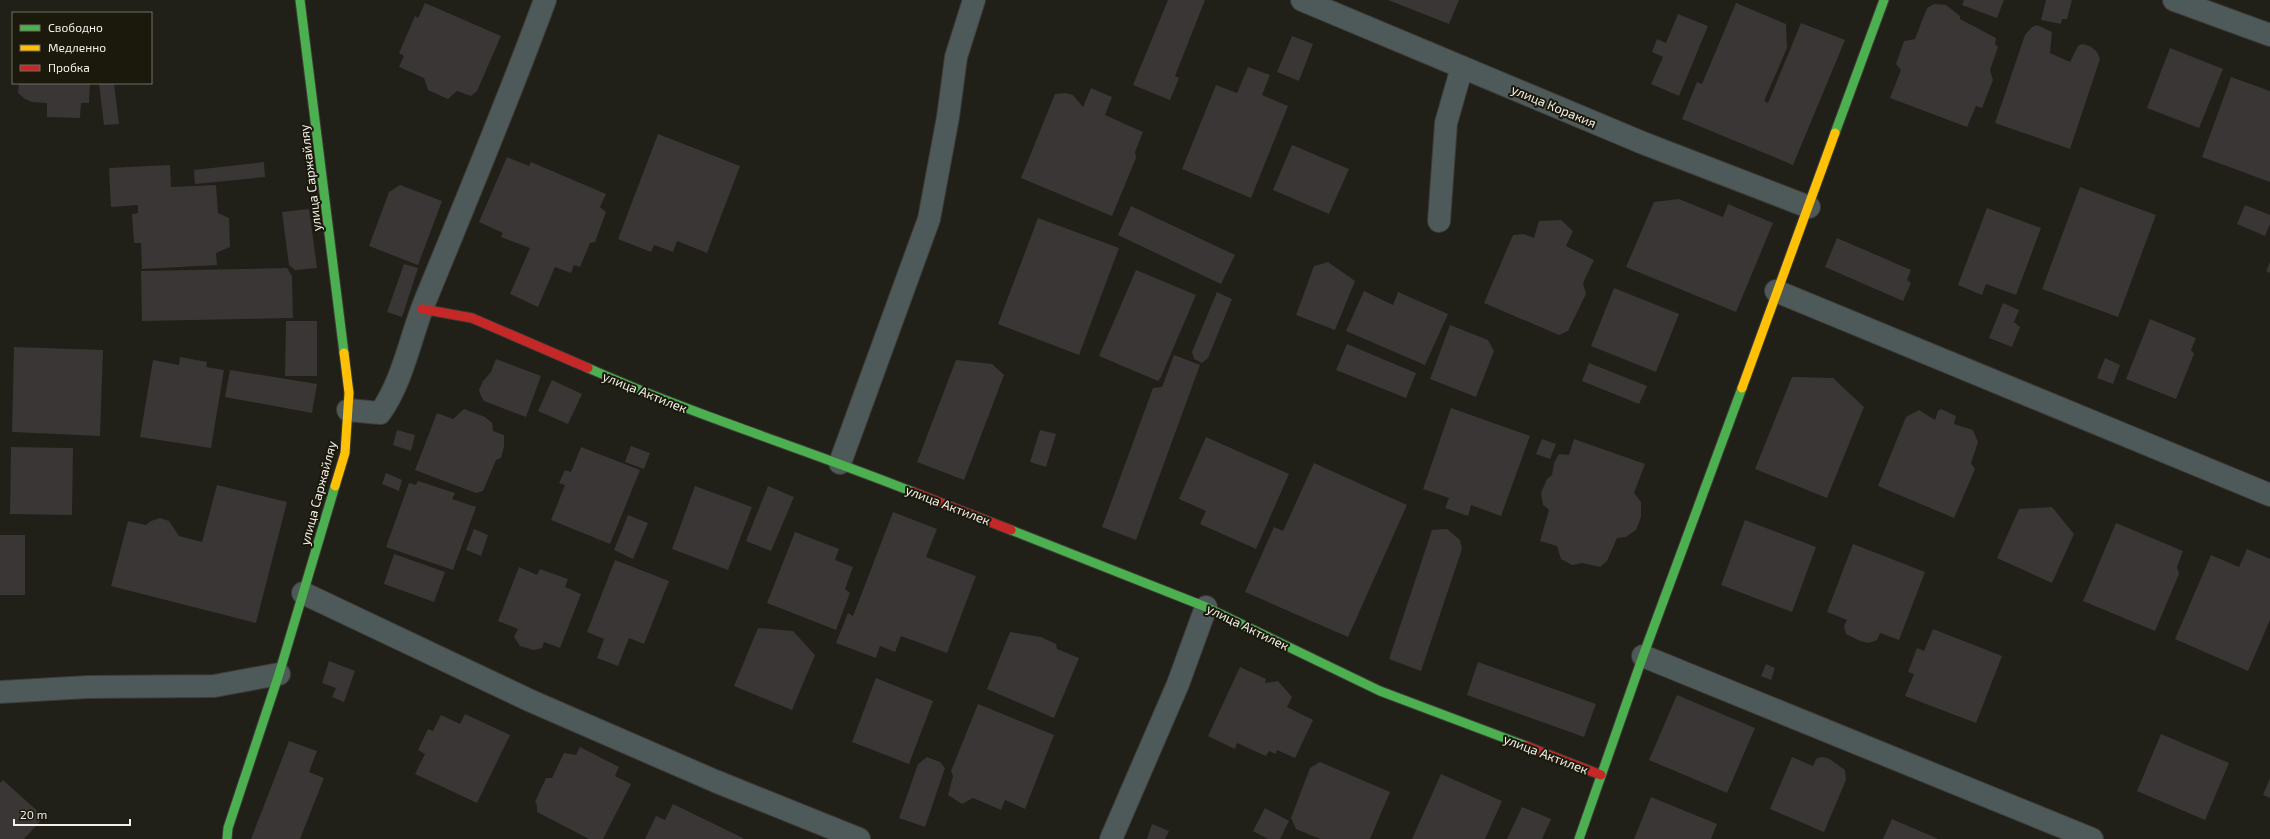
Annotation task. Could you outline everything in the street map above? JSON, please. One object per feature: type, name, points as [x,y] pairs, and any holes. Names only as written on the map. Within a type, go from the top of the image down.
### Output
[{"type":"street","name":"улица Саржайляу","points":[[227,839],[228,828],[279,674],[345,453],[349,393],[300,0]]},
{"type":"street","points":[[348,410],[380,413],[391,397],[422,310],[517,76],[545,0]]},
{"type":"street","points":[[840,463],[929,219],[948,117],[956,57],[974,0]]},
{"type":"street","name":"улица Коракия","points":[[1302,0],[1643,143],[1809,206]]},
{"type":"street","points":[[1579,839],[1643,656],[1884,0]]},
{"type":"street","points":[[2174,0],[2270,35]]},
{"type":"street","points":[[1439,221],[1446,123],[1462,67]]},
{"type":"street","points":[[1776,291],[2270,495]]},
{"type":"street","name":"улица Актилек","points":[[422,310],[472,318],[647,394],[840,463],[1206,607],[1380,691],[1601,775]]},
{"type":"street","points":[[303,593],[531,702],[715,781],[859,839]]},
{"type":"street","points":[[1111,839],[1178,684],[1206,607]]},
{"type":"street","points":[[1643,656],[2092,839]]},
{"type":"street","points":[[0,692],[88,687],[214,686],[279,674]]},
{"type":"building","points":[[1168,0],[1205,0],[1175,76],[1179,78],[1170,100],[1133,85]]},
{"type":"building","points":[[1388,0],[1459,0],[1449,24]]},
{"type":"building","points":[[1964,0],[2004,0],[1997,18],[1962,5]]},
{"type":"building","points":[[2046,0],[2072,0],[2067,19],[2062,19],[2061,24],[2041,20]]},
{"type":"building","points":[[425,3],[501,36],[477,91],[471,96],[457,91],[448,99],[428,90],[424,78],[399,67],[404,56],[399,53],[415,16],[418,18]]},
{"type":"building","points":[[1736,3],[1786,24],[1787,48],[1764,101],[1768,103],[1801,23],[1845,40],[1793,165],[1682,119],[1697,82],[1702,84]]},
{"type":"building","points":[[1934,4],[1946,5],[1960,16],[1960,19],[1996,38],[1995,44],[1998,47],[1990,70],[1993,80],[1982,108],[1976,106],[1967,127],[1890,98],[1901,70],[1896,64],[1904,41],[1915,39],[1927,8]]},
{"type":"building","points":[[1678,14],[1708,26],[1679,96],[1651,84],[1663,57],[1652,52],[1657,39],[1666,43]]},
{"type":"building","points":[[2037,25],[2052,32],[2050,53],[2070,62],[2078,46],[2082,44],[2090,46],[2097,52],[2100,59],[2070,149],[1995,123],[2025,35],[2032,27]]},
{"type":"building","points":[[1292,36],[1313,44],[1299,81],[1277,72]]},
{"type":"building","points":[[2170,48],[2223,69],[2199,128],[2147,108]]},
{"type":"building","points":[[1248,67],[1270,75],[1262,95],[1288,106],[1251,198],[1182,169],[1216,85],[1237,93]]},
{"type":"building","points":[[2231,77],[2270,91],[2270,182],[2202,157]]},
{"type":"building","points":[[19,84],[90,84],[89,103],[81,103],[80,118],[47,117],[47,103],[32,102],[25,99],[18,93]]},
{"type":"building","points":[[99,84],[114,84],[119,124],[104,125]]},
{"type":"building","points":[[1091,88],[1112,97],[1105,115],[1143,132],[1135,152],[1136,158],[1112,216],[1021,178],[1055,94],[1065,93],[1073,95],[1083,107]]},
{"type":"building","points":[[658,134],[740,166],[707,253],[677,241],[673,252],[654,245],[651,252],[618,239]]},
{"type":"building","points":[[1292,145],[1349,169],[1329,214],[1273,190]]},
{"type":"building","points":[[507,157],[529,166],[531,162],[606,194],[600,207],[606,212],[595,242],[590,243],[580,267],[574,265],[571,273],[555,267],[538,307],[510,294],[530,248],[501,237],[503,233],[479,222]]},
{"type":"building","points":[[264,162],[265,177],[195,184],[194,170]]},
{"type":"building","points":[[170,165],[171,187],[216,185],[218,213],[229,218],[230,247],[216,253],[217,265],[142,269],[141,243],[134,243],[132,214],[138,213],[138,205],[111,207],[109,168]]},
{"type":"building","points":[[400,185],[442,201],[418,265],[369,246],[389,192]]},
{"type":"building","points":[[2080,187],[2156,215],[2118,317],[2042,289]]},
{"type":"building","points":[[1679,199],[1723,217],[1728,204],[1773,223],[1736,312],[1626,267],[1654,202]]},
{"type":"building","points":[[2245,205],[2270,215],[2270,224],[2265,236],[2237,224]]},
{"type":"building","points":[[1131,206],[1235,255],[1221,284],[1118,235]]},
{"type":"building","points":[[1987,208],[2041,228],[2016,295],[1986,284],[1982,295],[1958,285]]},
{"type":"building","points":[[309,209],[317,268],[295,270],[289,265],[282,212]]},
{"type":"building","points":[[1038,218],[1119,248],[1079,355],[998,324]]},
{"type":"building","points":[[1561,220],[1573,231],[1566,246],[1594,260],[1583,283],[1586,294],[1568,331],[1559,335],[1484,303],[1513,235],[1523,234],[1534,238],[1539,221]]},
{"type":"building","points":[[1837,238],[1911,270],[1907,280],[1911,283],[1903,301],[1825,267]]},
{"type":"building","points":[[1328,262],[1355,281],[1335,330],[1296,315],[1314,266]]},
{"type":"building","points":[[2270,262],[2270,273],[2266,271]]},
{"type":"building","points":[[404,264],[418,268],[402,317],[387,312]]},
{"type":"building","points":[[287,268],[292,276],[293,318],[142,321],[141,271]]},
{"type":"building","points":[[1136,270],[1196,295],[1158,381],[1099,356]]},
{"type":"building","points":[[1614,288],[1679,314],[1656,372],[1591,346]]},
{"type":"building","points":[[1364,291],[1393,305],[1398,292],[1448,314],[1425,365],[1346,331]]},
{"type":"building","points":[[1217,292],[1232,299],[1208,358],[1202,363],[1194,359],[1192,352]]},
{"type":"building","points":[[2003,303],[2019,310],[2014,322],[2020,327],[2012,347],[1989,338]]},
{"type":"building","points":[[2150,319],[2196,338],[2191,350],[2194,354],[2176,399],[2126,379]]},
{"type":"building","points":[[286,321],[317,321],[317,376],[285,376]]},
{"type":"building","points":[[1450,325],[1488,340],[1494,351],[1476,397],[1430,379]]},
{"type":"building","points":[[1347,344],[1416,373],[1406,398],[1336,370]]},
{"type":"building","points":[[14,347],[103,350],[100,436],[12,432]]},
{"type":"building","points":[[1174,355],[1200,365],[1136,540],[1102,527],[1153,388],[1162,387]]},
{"type":"building","points":[[180,357],[207,362],[206,367],[224,370],[211,448],[140,437],[153,360],[179,365]]},
{"type":"building","points":[[2105,358],[2120,365],[2113,384],[2097,378]]},
{"type":"building","points":[[496,359],[541,376],[526,417],[484,401],[481,396],[479,390],[483,381],[491,372]]},
{"type":"building","points":[[956,360],[992,364],[1004,375],[964,480],[917,462]]},
{"type":"building","points":[[1589,363],[1647,386],[1639,404],[1582,381]]},
{"type":"building","points":[[230,370],[317,384],[312,413],[225,397]]},
{"type":"building","points":[[1792,377],[1833,378],[1864,407],[1827,498],[1755,469]]},
{"type":"building","points":[[552,380],[582,394],[568,424],[538,411]]},
{"type":"building","points":[[1451,408],[1530,436],[1501,516],[1471,505],[1468,516],[1445,508],[1449,498],[1423,489]]},
{"type":"building","points":[[464,409],[485,417],[492,423],[493,431],[504,435],[504,447],[501,458],[496,460],[483,491],[476,493],[415,470],[437,413],[453,419]]},
{"type":"building","points":[[1941,409],[1956,416],[1954,424],[1973,430],[1978,442],[1971,463],[1975,469],[1954,518],[1878,486],[1906,417],[1919,410],[1935,420],[1938,411]]},
{"type":"building","points":[[397,430],[415,435],[411,451],[393,445]]},
{"type":"building","points":[[1040,430],[1056,434],[1046,467],[1030,462]]},
{"type":"building","points":[[1206,437],[1289,474],[1256,549],[1200,524],[1206,511],[1179,499]]},
{"type":"building","points":[[1542,439],[1556,444],[1550,459],[1536,454]]},
{"type":"building","points":[[1574,439],[1645,464],[1634,493],[1641,502],[1641,517],[1636,530],[1626,537],[1617,538],[1607,561],[1600,567],[1582,563],[1572,565],[1561,559],[1557,546],[1540,541],[1549,510],[1543,505],[1541,493],[1547,479],[1552,475],[1554,463],[1559,454],[1569,455]]},
{"type":"building","points":[[631,446],[650,453],[644,469],[625,462]]},
{"type":"building","points":[[11,447],[73,448],[72,515],[10,514]]},
{"type":"building","points":[[581,447],[640,470],[610,544],[551,520],[565,485],[559,483],[565,470],[571,472]]},
{"type":"building","points":[[1314,463],[1407,505],[1348,637],[1245,592],[1274,527],[1283,531]]},
{"type":"building","points":[[386,473],[402,480],[399,491],[382,484]]},
{"type":"building","points":[[418,481],[455,493],[452,499],[476,507],[453,570],[386,547],[409,483],[416,485]]},
{"type":"building","points":[[217,485],[287,502],[256,623],[111,586],[128,521],[146,525],[151,521],[160,518],[169,521],[179,536],[202,542]]},
{"type":"building","points":[[695,486],[752,507],[728,570],[672,549]]},
{"type":"building","points":[[768,486],[794,497],[771,551],[746,541]]},
{"type":"building","points":[[2052,507],[2074,534],[2052,583],[1997,558],[2019,509]]},
{"type":"building","points":[[893,512],[937,529],[926,557],[976,576],[947,653],[901,636],[895,652],[880,646],[876,658],[836,643],[848,613],[853,616]]},
{"type":"building","points":[[628,515],[648,523],[633,559],[614,550]]},
{"type":"building","points":[[1745,520],[1816,547],[1792,612],[1721,585]]},
{"type":"building","points":[[2116,523],[2183,551],[2177,567],[2179,574],[2155,631],[2083,601]]},
{"type":"building","points":[[474,529],[488,535],[481,556],[466,550]]},
{"type":"building","points":[[1447,529],[1460,540],[1462,549],[1421,671],[1389,659],[1432,530]]},
{"type":"building","points":[[795,532],[839,549],[835,560],[853,567],[845,589],[850,593],[836,630],[767,603]]},
{"type":"building","points":[[0,535],[25,535],[25,595],[0,595]]},
{"type":"building","points":[[1853,544],[1925,572],[1899,640],[1880,633],[1877,640],[1869,643],[1860,641],[1846,634],[1844,626],[1847,620],[1827,612]]},
{"type":"building","points":[[2247,549],[2270,559],[2270,620],[2248,671],[2175,639],[2211,555],[2239,567]]},
{"type":"building","points":[[394,554],[445,572],[434,602],[384,584]]},
{"type":"building","points":[[615,560],[669,581],[644,644],[629,638],[618,666],[597,658],[604,639],[587,632]]},
{"type":"building","points":[[519,567],[537,575],[540,569],[568,579],[565,587],[581,594],[560,648],[544,642],[542,648],[534,650],[520,646],[514,637],[518,629],[498,621]]},
{"type":"building","points":[[758,628],[793,631],[815,655],[792,710],[734,686]]},
{"type":"building","points":[[1933,629],[2002,656],[1976,723],[1905,696],[1914,674],[1908,672],[1917,648],[1924,651]]},
{"type":"building","points":[[1010,632],[1041,637],[1056,644],[1057,649],[1079,658],[1054,718],[987,689]]},
{"type":"building","points":[[329,661],[355,671],[344,702],[332,697],[336,688],[322,683]]},
{"type":"building","points":[[1478,662],[1596,704],[1584,737],[1467,695]]},
{"type":"building","points":[[1766,664],[1775,668],[1771,680],[1761,676]]},
{"type":"building","points":[[1240,667],[1266,679],[1265,683],[1278,681],[1292,697],[1287,707],[1313,720],[1295,758],[1277,750],[1276,754],[1269,751],[1266,756],[1237,743],[1235,749],[1208,736]]},
{"type":"building","points":[[876,678],[933,701],[909,764],[852,742]]},
{"type":"building","points":[[1677,695],[1755,728],[1727,793],[1649,760]]},
{"type":"building","points":[[978,704],[1054,735],[1025,809],[1005,800],[1001,810],[973,798],[962,804],[948,795],[953,776],[951,771]]},
{"type":"building","points":[[465,714],[510,735],[477,803],[415,774],[425,754],[418,750],[428,729],[433,731],[441,715],[460,724]]},
{"type":"building","points":[[2161,734],[2229,763],[2205,820],[2137,791]]},
{"type":"building","points":[[289,741],[317,751],[309,772],[324,778],[300,839],[251,839]]},
{"type":"building","points":[[580,747],[619,767],[615,776],[631,784],[603,839],[589,839],[537,812],[537,805],[535,802],[546,778],[552,778],[564,753],[576,755]]},
{"type":"building","points":[[927,757],[940,762],[945,768],[925,827],[899,818],[918,764]]},
{"type":"building","points":[[1792,757],[1813,766],[1816,759],[1821,757],[1828,758],[1845,770],[1846,780],[1824,832],[1770,809]]},
{"type":"building","points":[[1320,762],[1390,792],[1370,839],[1320,839],[1296,829],[1291,818],[1310,768]]},
{"type":"building","points":[[1441,774],[1502,801],[1485,839],[1412,839]]},
{"type":"building","points":[[2270,778],[2270,798],[2263,795]]},
{"type":"building","points":[[3,780],[44,817],[24,839],[0,839],[0,783]]},
{"type":"building","points":[[1651,797],[1717,824],[1711,839],[1634,839]]},
{"type":"building","points":[[673,804],[745,839],[645,839],[656,816],[665,820]]},
{"type":"building","points":[[1522,807],[1551,819],[1542,839],[1507,839]]},
{"type":"building","points":[[1265,808],[1289,821],[1280,839],[1268,839],[1253,831]]},
{"type":"building","points":[[1892,819],[1938,839],[1883,839]]},
{"type":"building","points":[[1152,824],[1169,831],[1165,839],[1147,839]]},
{"type":"traffic: fast","points":[[300,0],[344,353]]},
{"type":"traffic: fast","points":[[1835,133],[1884,0]]},
{"type":"traffic: fast","points":[[588,368],[709,417],[913,492]]},
{"type":"traffic: fast","points":[[1579,839],[1643,656],[1742,388]]},
{"type":"traffic: fast","points":[[227,839],[228,828],[279,674],[335,486]]},
{"type":"traffic: fast","points":[[1011,530],[1206,607],[1380,691],[1526,746]]},
{"type":"traffic: slow","points":[[1742,388],[1835,133]]},
{"type":"traffic: slow","points":[[335,486],[345,453],[349,393],[344,353]]},
{"type":"traffic: jam","points":[[422,309],[472,318],[588,368]]},
{"type":"traffic: jam","points":[[913,492],[1011,530]]},
{"type":"traffic: jam","points":[[1526,746],[1601,775]]}]
